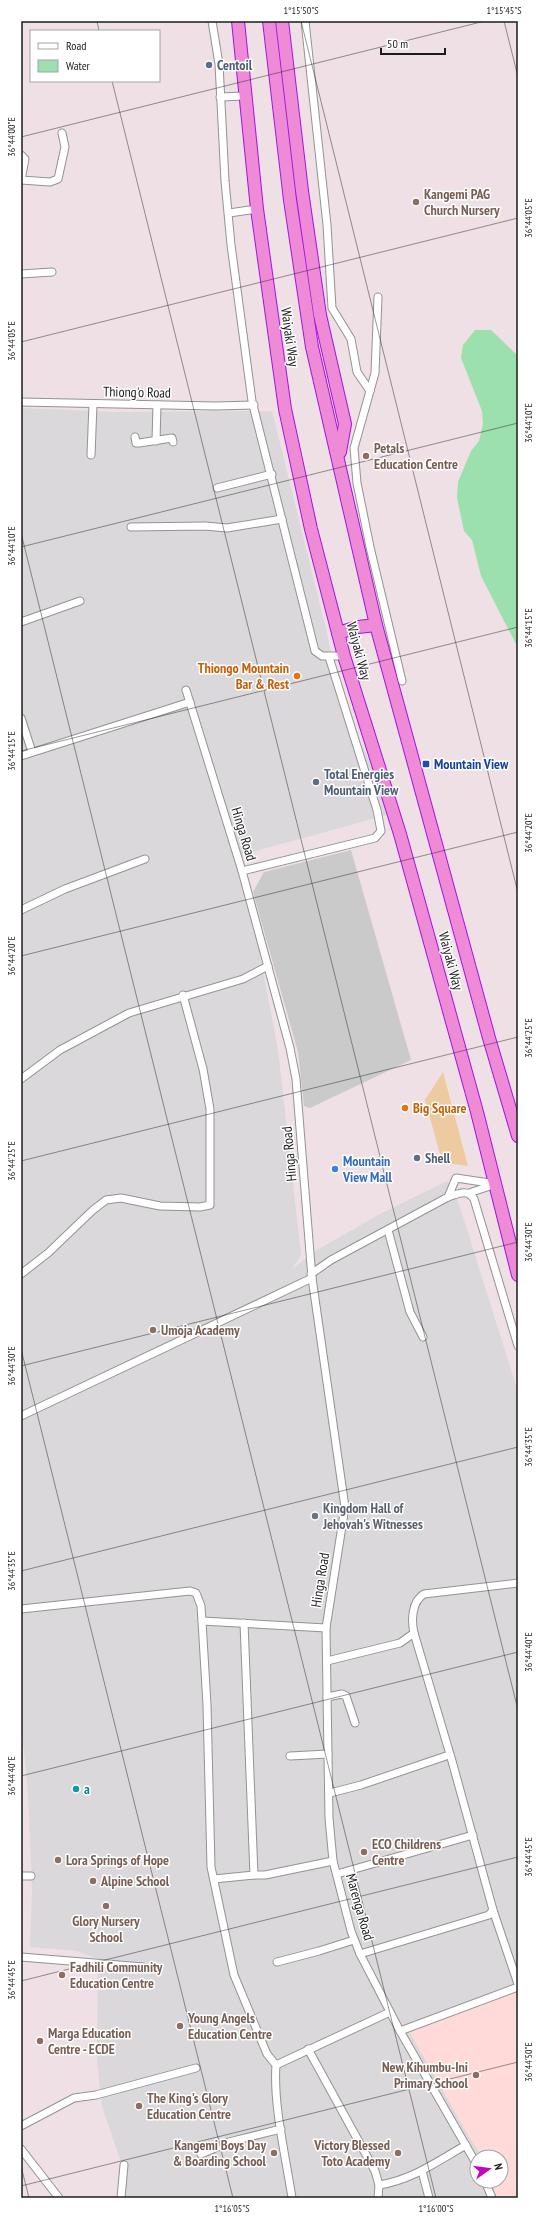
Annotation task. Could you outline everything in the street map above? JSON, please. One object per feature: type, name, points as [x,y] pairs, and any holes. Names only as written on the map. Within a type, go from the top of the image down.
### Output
[{"type":"highway","name":"Waiyaki Way","points":[[238,21],[257,209],[285,409],[310,529],[344,656],[392,806],[496,1184],[518,1275]]},
{"type":"highway","name":"Waiyaki Way","points":[[269,21],[290,200],[312,347],[376,625],[489,1038],[518,1136]]},
{"type":"highway","points":[[282,21],[302,191],[319,307],[345,424],[339,460]]},
{"type":"highway","points":[[338,633],[358,627],[376,625]]},
{"type":"street","points":[[212,21],[218,53],[229,213],[236,284],[254,405],[315,652],[322,656],[329,657],[344,656]]},
{"type":"street","points":[[305,21],[327,225],[332,308],[351,339],[357,372],[370,391]]},
{"type":"street","points":[[220,97],[245,96]]},
{"type":"street","points":[[21,155],[24,159],[21,180],[50,182],[58,179],[65,147],[62,134]]},
{"type":"street","points":[[229,213],[257,209]]},
{"type":"street","points":[[21,274],[52,272]]},
{"type":"street","points":[[378,297],[375,373],[354,448],[357,483],[376,577],[402,681]]},
{"type":"street","name":"Thiong'o Road","points":[[21,402],[214,406],[254,405]]},
{"type":"street","points":[[91,455],[93,404]]},
{"type":"street","points":[[156,440],[157,404]]},
{"type":"street","points":[[135,437],[136,443],[172,438],[173,442]]},
{"type":"street","points":[[216,488],[272,474]]},
{"type":"street","points":[[131,527],[197,526],[227,528],[282,519]]},
{"type":"street","points":[[21,622],[80,601]]},
{"type":"street","points":[[242,871],[375,838],[381,831],[378,810],[329,657]]},
{"type":"street","name":"Hinga Road","points":[[186,690],[242,871],[290,1048],[296,1079],[311,1276],[345,1507],[326,1628]]},
{"type":"street","points":[[21,756],[190,702]]},
{"type":"street","points":[[21,718],[32,752]]},
{"type":"street","points":[[378,810],[392,806]]},
{"type":"street","points":[[21,910],[65,890],[145,859]]},
{"type":"street","points":[[21,1079],[54,1054],[83,1036],[129,1013],[183,995],[243,979],[268,966]]},
{"type":"street","points":[[21,1274],[48,1253],[93,1210],[106,1200],[122,1198],[160,1206],[200,1207],[210,1205],[210,1108],[203,1069],[183,995]]},
{"type":"street","points":[[448,1198],[456,1178],[496,1184]]},
{"type":"street","points":[[21,1416],[311,1276],[331,1260],[448,1198],[464,1192],[469,1193],[496,1184]]},
{"type":"street","points":[[469,1193],[474,1199],[518,1346]]},
{"type":"street","points":[[388,1230],[410,1312],[423,1337]]},
{"type":"street","points":[[400,2031],[518,1986],[493,1910],[412,1627],[416,1602],[424,1594],[518,1583]]},
{"type":"street","points":[[21,1609],[190,1591],[196,1594],[201,1606],[207,1705],[211,1867],[234,1975],[267,2054],[276,2065],[281,2129],[292,2198]]},
{"type":"street","points":[[202,1621],[326,1628]]},
{"type":"street","points":[[244,1623],[254,1875]]},
{"type":"street","name":"Marenga Road","points":[[326,1628],[330,1793],[329,1818],[333,1861],[354,1940],[400,2031],[469,2150]]},
{"type":"street","points":[[327,1661],[400,1643],[414,1634]]},
{"type":"street","points":[[327,1697],[342,1694],[346,1696],[356,1723]]},
{"type":"street","points":[[290,1756],[328,1754]]},
{"type":"street","points":[[330,1793],[361,1785],[449,1755]]},
{"type":"street","points":[[337,1874],[472,1836]]},
{"type":"street","points":[[214,1879],[254,1875],[265,1876],[333,1861]]},
{"type":"street","points":[[21,1876],[31,1876]]},
{"type":"street","points":[[360,1954],[490,1915],[493,1910]]},
{"type":"street","points":[[277,1962],[319,1952],[354,1940]]},
{"type":"street","points":[[21,1957],[143,1967]]},
{"type":"street","points":[[276,2065],[390,2012]]},
{"type":"street","points":[[308,2049],[359,2138],[375,2171],[379,2185],[378,2198]]},
{"type":"street","points":[[21,2126],[74,2098],[96,2095],[196,2068]]},
{"type":"street","points":[[201,2154],[229,2142],[268,2134],[281,2129]]},
{"type":"street","points":[[379,2185],[404,2180],[466,2145]]},
{"type":"street","points":[[21,2149],[59,2198]]},
{"type":"street","points":[[121,2198],[124,2165]]},
{"type":"street","points":[[422,2171],[429,2198]]},
{"type":"shaded area","points":[[21,408],[116,412],[272,411],[327,633],[341,699],[377,779],[387,815],[241,855],[278,1050],[301,1255],[292,1269],[317,1250],[380,1214],[447,1181],[458,1201],[518,1392],[518,2198],[123,2198],[122,2165],[102,2106],[97,2062],[98,1959],[77,1951],[30,1947],[32,1889],[28,1792],[21,1721]]},
{"type":"shaded area","points":[[351,850],[411,1060],[310,1108],[304,1106],[298,1052],[253,892],[264,872]]},
{"type":"shaded area","points":[[443,1072],[468,1166],[447,1163],[440,1154],[425,1100]]},
{"type":"shaded area","name":"New Kihumbu-Ini Primary School","points":[[518,1990],[518,2198],[497,2198],[494,2189],[509,2189],[509,2149],[477,2149],[405,2024]]},
{"type":"water","points":[[475,330],[491,330],[518,356],[518,648],[481,576],[472,540],[464,531],[457,498],[458,482],[471,451],[479,441],[483,424],[482,411],[461,358],[463,345]]},
{"type":"place","name":"Centoil","points":[[209,65]]},
{"type":"place","name":"Kangemi PAG Church Nursery","points":[[416,202]]},
{"type":"place","name":"Petals Education Centre","points":[[366,456]]},
{"type":"place","name":"Thiongo Mountain Bar & Rest","points":[[297,676]]},
{"type":"place","name":"Mountain View","points":[[426,764]]},
{"type":"place","name":"Total Energies Mountain View","points":[[316,782]]},
{"type":"place","name":"Big Square","points":[[405,1108]]},
{"type":"place","name":"Shell","points":[[417,1158]]},
{"type":"place","name":"Mountain View Mall","points":[[335,1169]]},
{"type":"place","name":"Umoja Academy","points":[[153,1330]]},
{"type":"place","name":"Kingdom Hall of Jehovah's Witnesses","points":[[315,1516]]},
{"type":"place","name":"a","points":[[76,1789]]},
{"type":"place","name":"ECO Childrens Centre","points":[[364,1852]]},
{"type":"place","name":"Lora Springs of Hope","points":[[58,1860]]},
{"type":"place","name":"Alpine School","points":[[93,1881]]},
{"type":"place","name":"Glory Nursery School","points":[[106,1906]]},
{"type":"place","name":"Fadhili Community Education Centre","points":[[62,1975]]},
{"type":"place","name":"Young Angels Education Centre","points":[[180,2026]]},
{"type":"place","name":"Marga Education Centre - ECDE","points":[[40,2041]]},
{"type":"place","name":"New Kihumbu-Ini Primary School","points":[[476,2075]]},
{"type":"place","name":"The King's Glory Education Centre","points":[[139,2106]]},
{"type":"place","name":"Kangemi Boys Day & Boarding School","points":[[274,2153]]},
{"type":"place","name":"Victory Blessed Toto Academy","points":[[398,2153]]}]
